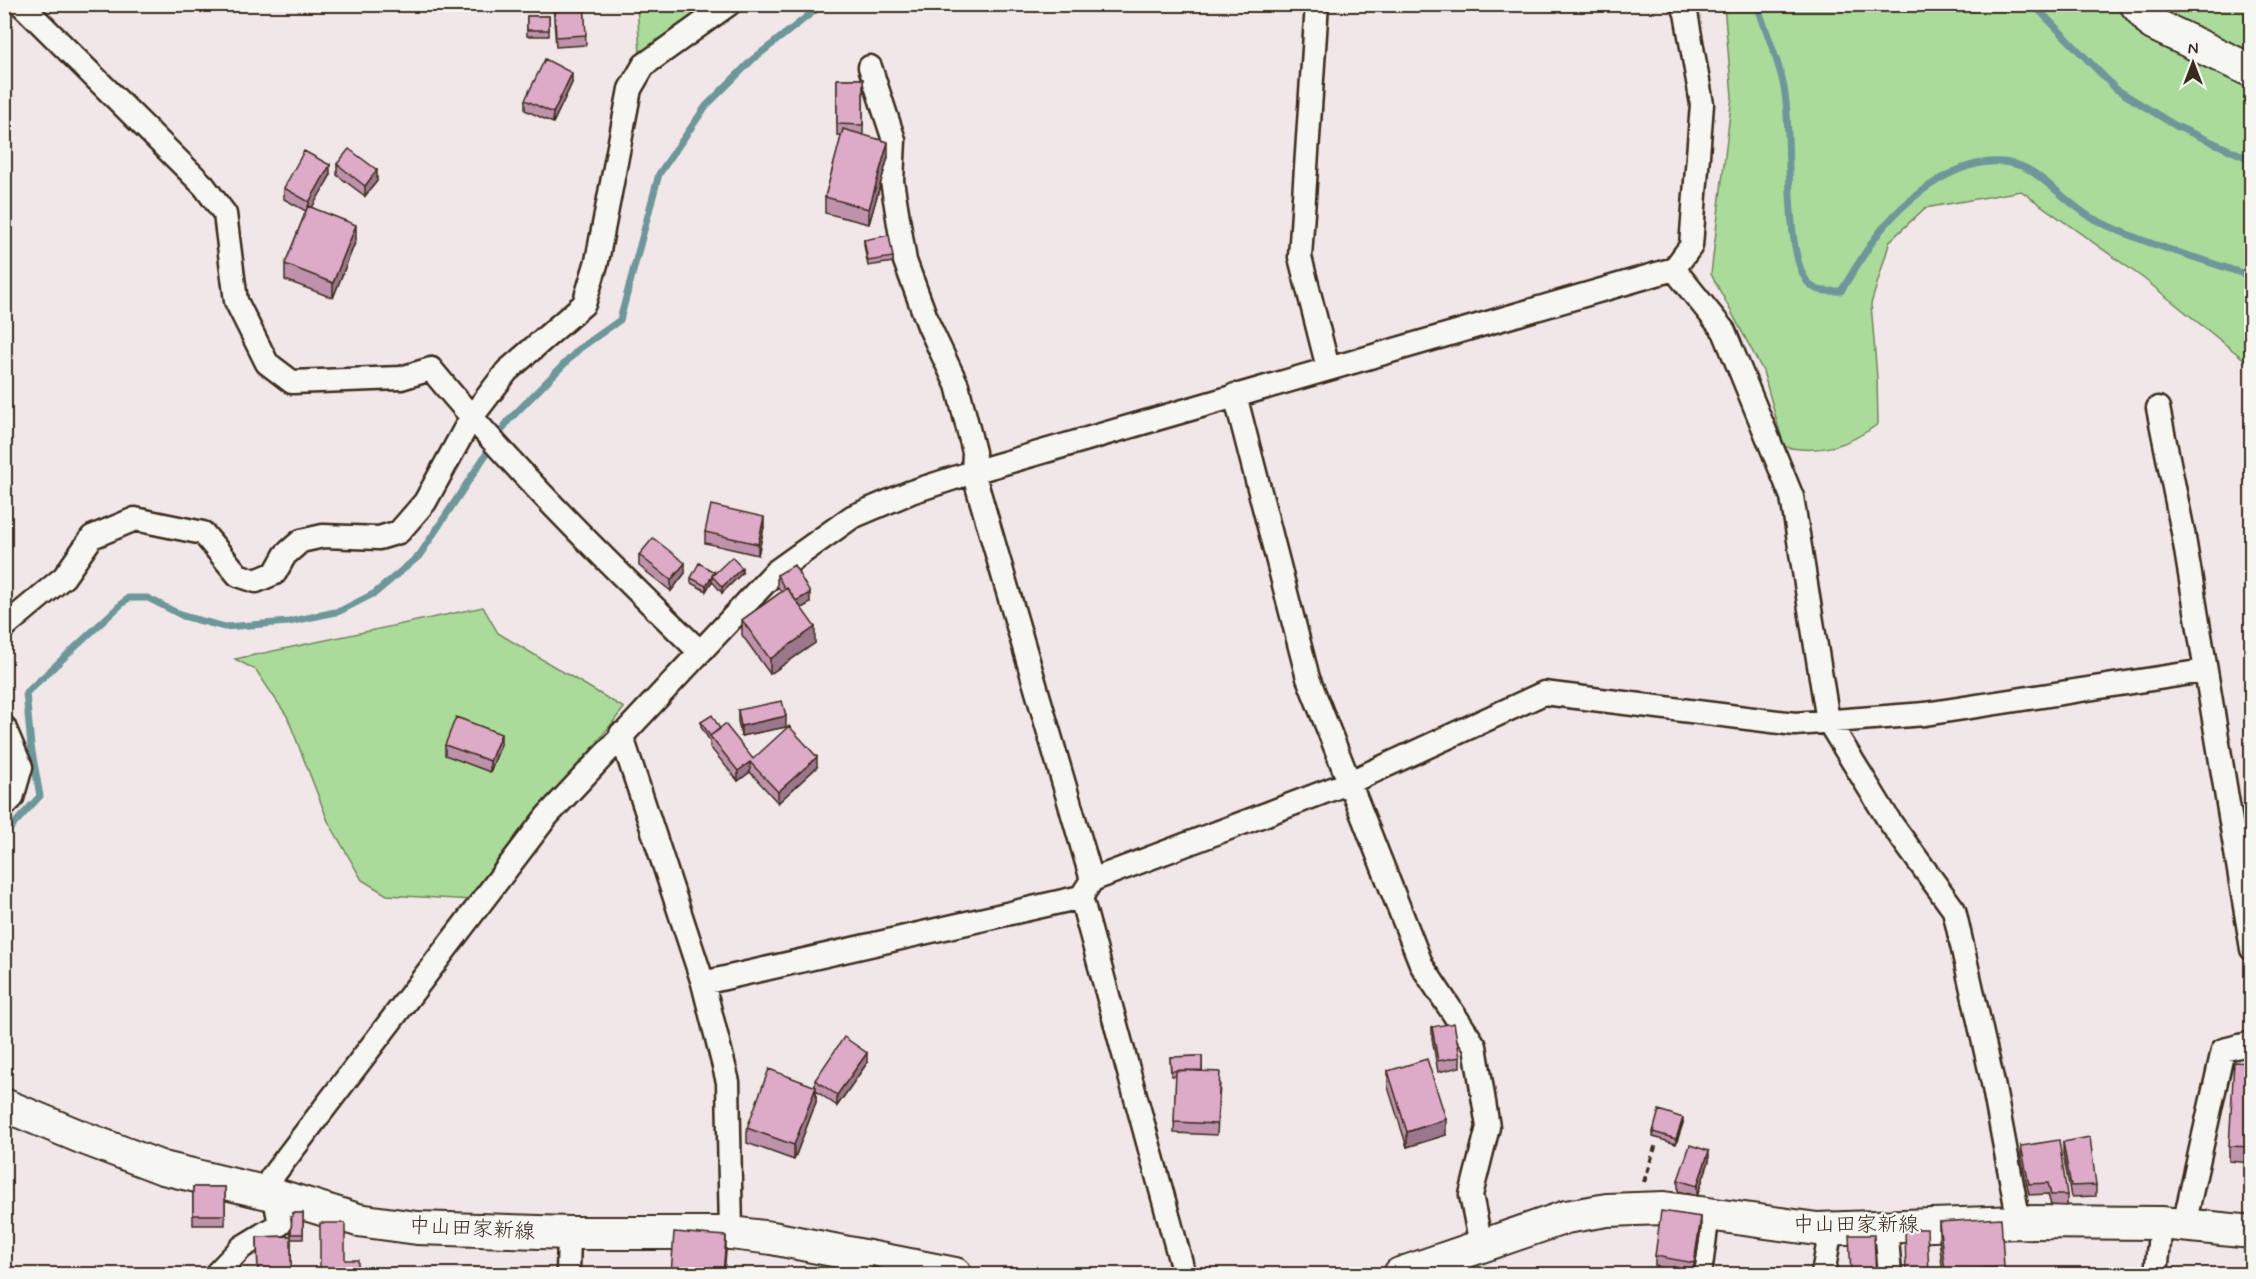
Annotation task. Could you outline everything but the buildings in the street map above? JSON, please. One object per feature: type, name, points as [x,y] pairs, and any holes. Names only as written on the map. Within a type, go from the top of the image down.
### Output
[{"type":"main road","points":[[2136,4],[2153,24],[2252,71]]},
{"type":"main road","name":"中山田家新線","points":[[4,1105],[163,1167],[276,1195],[358,1220],[417,1228],[569,1233],[731,1233],[955,1275]]},
{"type":"main road","name":"中山田家新線","points":[[1400,1275],[1566,1217],[1636,1209],[1664,1208],[1831,1228],[2019,1222],[2172,1224],[2252,1232]]},
{"type":"street","points":[[21,4],[204,186],[225,214],[236,301],[267,363],[292,382],[401,378],[431,369],[471,418],[580,536],[699,651]]},
{"type":"street","points":[[4,627],[64,577],[92,537],[135,519],[203,533],[238,575],[256,581],[275,573],[285,555],[301,541],[323,536],[379,538],[399,531],[425,502],[471,418],[507,371],[584,304],[597,261],[630,89],[644,66],[729,4]]},
{"type":"street","points":[[1317,4],[1300,257],[1328,368]]},
{"type":"street","points":[[216,1275],[242,1247],[280,1224],[271,1178],[381,1030],[547,816],[621,734],[775,572],[852,517],[911,492],[973,472],[1674,269],[1691,246],[1702,104],[1686,13],[1682,4]]},
{"type":"street","points":[[870,68],[894,140],[892,181],[905,261],[929,326],[957,385],[974,452],[973,472],[1087,888],[1184,1275]]},
{"type":"street","points":[[1674,269],[1724,331],[1792,497],[1828,721],[1890,822],[1954,910],[1993,1083],[2019,1222]]},
{"type":"street","points":[[1235,395],[1308,678],[1422,966],[1475,1046],[1488,1127],[1471,1195],[1481,1245]]},
{"type":"street","points":[[2158,408],[2183,531],[2204,670],[2252,949]]},
{"type":"street","points":[[703,983],[1087,888],[1348,783],[1544,693],[1795,724],[1925,714],[2204,670]]},
{"type":"street","points":[[621,734],[703,983],[728,1082],[731,1233]]},
{"type":"street","points":[[4,806],[12,798],[21,767],[7,737]]},
{"type":"street","points":[[2156,1275],[2223,1050],[2252,1043]]},
{"type":"street","points":[[1700,1275],[1708,1214]]},
{"type":"street","points":[[1886,1227],[1890,1275]]},
{"type":"street","points":[[1823,1275],[1831,1228]]},
{"type":"street","points":[[568,1275],[569,1233]]},
{"type":"path","points":[[1636,1209],[1656,1144]]},
{"type":"green space","points":[[637,4],[707,5],[640,54]]},
{"type":"green space","points":[[1724,5],[2251,5],[2251,365],[2143,278],[2021,191],[1925,208],[1890,241],[1871,304],[1878,424],[1845,443],[1822,449],[1784,447],[1763,371],[1711,274],[1732,96]]},
{"type":"green space","points":[[483,607],[498,633],[624,708],[473,900],[387,895],[362,880],[328,821],[287,716],[256,670],[235,659]]},
{"type":"waterway","points":[[4,835],[40,796],[31,746],[26,693],[128,598],[148,598],[183,616],[225,627],[289,622],[340,611],[375,593],[419,556],[508,421],[579,349],[620,320],[659,174],[706,106],[752,60],[823,4]]},
{"type":"waterway","points":[[1757,4],[1783,83],[1795,247],[1801,270],[1813,288],[1841,291],[1888,222],[1920,192],[1959,170],[1980,163],[2000,162],[2029,170],[2085,214],[2113,228],[2152,244],[2252,277]]},
{"type":"waterway","points":[[2033,4],[2116,89],[2176,126],[2252,160]]}]
